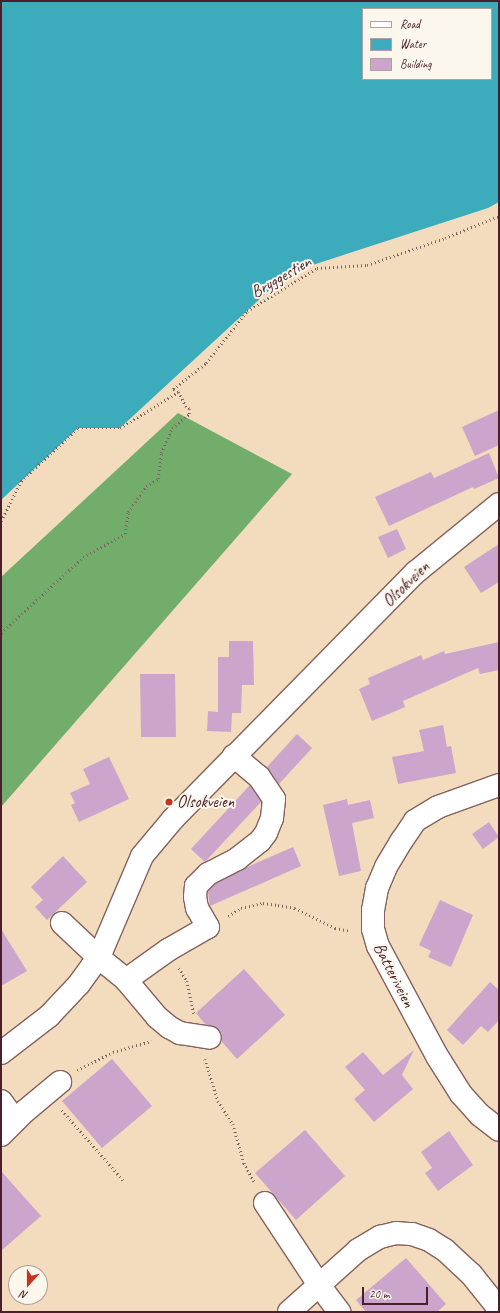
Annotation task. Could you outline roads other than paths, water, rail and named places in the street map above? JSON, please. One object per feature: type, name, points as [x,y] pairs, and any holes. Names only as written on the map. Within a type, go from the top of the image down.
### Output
[{"type":"street","name":"Olsokveien","points":[[1,1053],[49,1016],[65,1001],[79,984],[98,957],[142,856],[173,819],[416,572],[499,504]]},
{"type":"street","points":[[126,980],[168,950],[208,927],[197,908],[194,897],[196,886],[208,874],[238,859],[260,841],[270,823],[274,809],[274,799],[266,785],[234,756]]},
{"type":"street","name":"Batteriveien","points":[[499,785],[438,807],[415,821],[402,840],[377,888],[373,910],[373,929],[378,946],[441,1062],[461,1094],[480,1115],[499,1130]]},
{"type":"street","points":[[62,923],[98,957],[126,980],[157,1017],[168,1027],[197,1036]]},
{"type":"street","points":[[1,1102],[8,1128],[54,1087]]},
{"type":"street","points":[[265,1202],[319,1285],[339,1312]]},
{"type":"street","points":[[289,1312],[358,1250],[380,1237],[396,1233],[412,1234],[429,1240],[445,1250],[471,1274],[499,1308]]},
{"type":"water","points":[[1,1],[499,1],[499,202],[488,208],[288,273],[120,428],[78,428],[1,500]]},
{"type":"place","name":"Olsokveien","points":[[169,802]]}]
